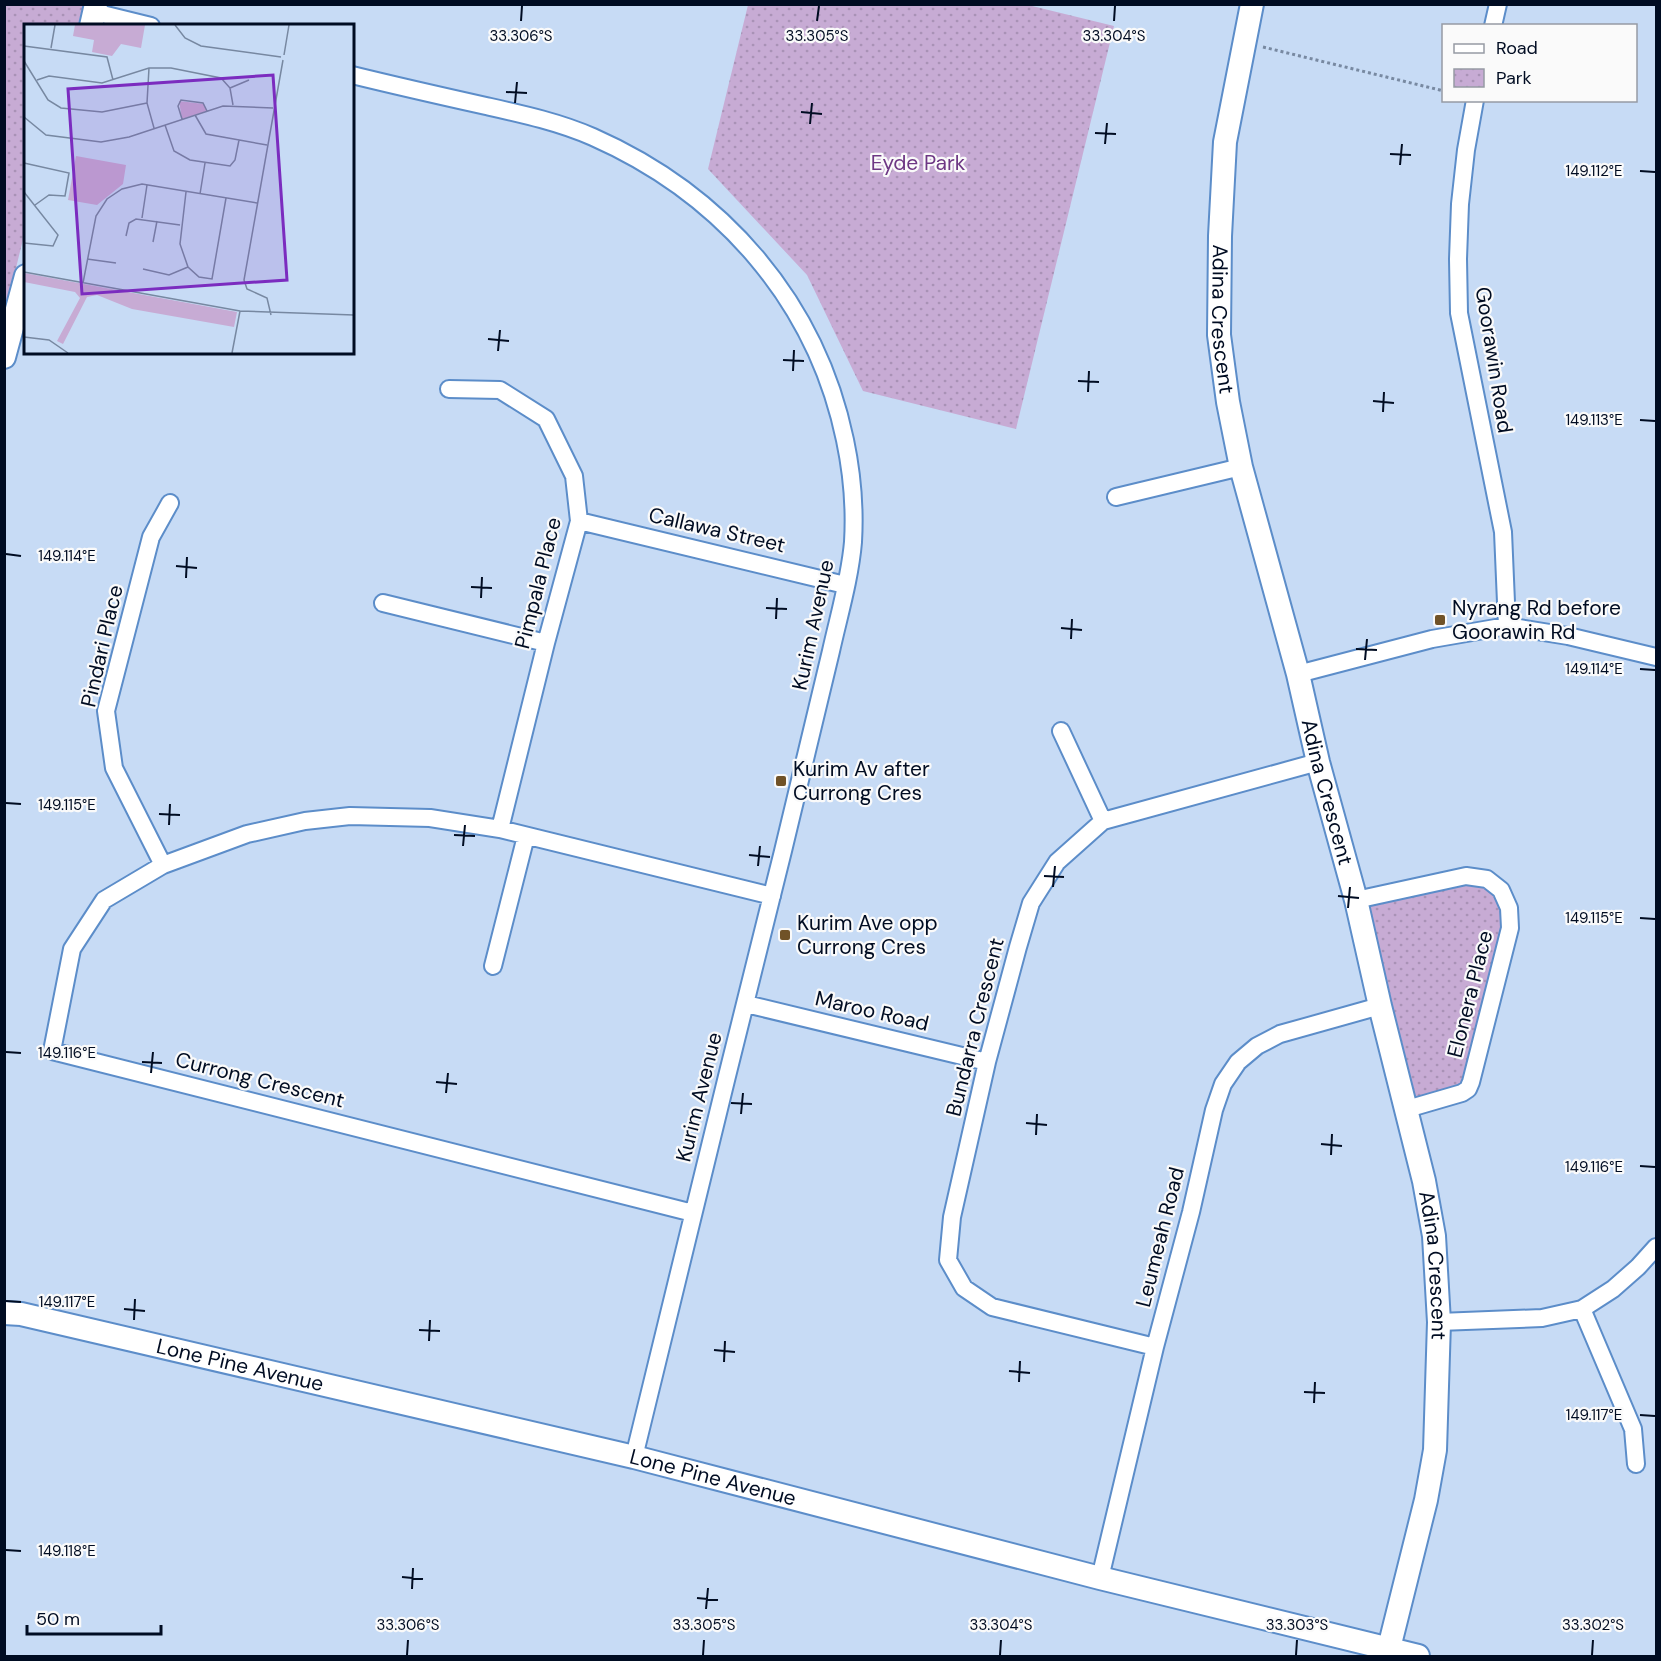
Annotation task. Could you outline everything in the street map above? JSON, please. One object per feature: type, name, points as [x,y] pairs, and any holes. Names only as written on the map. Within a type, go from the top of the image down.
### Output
[{"type":"street","name":"Adina Crescent","points":[[1252,4],[1225,142],[1220,236],[1219,334],[1228,402],[1241,467],[1298,674],[1318,762],[1356,900],[1424,1181],[1434,1236],[1439,1322],[1435,1450],[1426,1500],[1389,1648]]},
{"type":"street","points":[[1493,24],[1498,4]]},
{"type":"street","points":[[94,14],[142,24]]},
{"type":"street","name":"Kurim Avenue","points":[[354,75],[540,118],[589,135],[653,168],[685,190],[730,228],[773,278],[794,308],[815,346],[839,413],[848,453],[854,514],[852,546],[845,585],[810,741],[634,1457]]},
{"type":"street","name":"Goorawin Road","points":[[1475,102],[1460,204],[1459,313],[1503,532],[1507,626]]},
{"type":"street","points":[[4,357],[24,283]]},
{"type":"street","name":"Pimpala Place","points":[[449,389],[500,390],[546,419],[574,476],[579,521],[500,829]]},
{"type":"street","points":[[1116,497],[1241,467]]},
{"type":"street","name":"Pindari Place","points":[[164,865],[114,768],[106,711],[151,537],[170,503]]},
{"type":"street","name":"Callawa Street","points":[[579,521],[845,585]]},
{"type":"street","points":[[383,603],[546,644]]},
{"type":"street","points":[[1298,674],[1432,639],[1507,626],[1568,636],[1656,657]]},
{"type":"street","points":[[1060,732],[1103,821]]},
{"type":"street","name":"Bundarra Crescent","points":[[1155,1347],[992,1307],[964,1288],[948,1260],[952,1217],[987,1062],[1030,903],[1057,862],[1103,821],[1318,762]]},
{"type":"street","name":"Currong Crescent","points":[[693,1213],[52,1051],[72,949],[104,900],[164,865],[247,834],[316,820],[350,816],[430,818],[500,829],[772,896]]},
{"type":"street","points":[[493,966],[526,836]]},
{"type":"street","name":"Elonera Place","points":[[1356,900],[1466,876],[1487,879],[1501,890],[1509,908],[1510,928],[1468,1089],[1462,1093],[1407,1108]]},
{"type":"street","name":"Maroo Road","points":[[746,1004],[987,1062]]},
{"type":"street","name":"Leumeah Road","points":[[1100,1578],[1214,1110],[1223,1084],[1238,1062],[1257,1046],[1280,1034],[1380,1006]]},
{"type":"street","points":[[1439,1322],[1542,1318],[1582,1309],[1613,1289],[1656,1247]]},
{"type":"street","points":[[1582,1309],[1633,1429],[1636,1464]]},
{"type":"street","name":"Lone Pine Avenue","points":[[4,1313],[21,1314],[634,1457],[1100,1578],[1418,1656]]},
{"type":"path","points":[[1244,42],[1442,91]]},
{"type":"green space","points":[[5,5],[83,5],[78,24],[24,24],[24,235],[5,313]]},
{"type":"green space","name":"Eyde Park","points":[[748,5],[1028,5],[1114,26],[1016,429],[863,391],[807,275],[708,169]]},
{"type":"green space","points":[[1487,879],[1509,908],[1471,1082],[1407,1109],[1356,900]]},
{"type":"place","name":"Nyrang Rd before Goorawin Rd","points":[[1440,620]]},
{"type":"place","name":"Kurim Av after Currong Cres","points":[[781,781]]},
{"type":"place","name":"Kurim Ave opp Currong Cres","points":[[785,935]]}]
